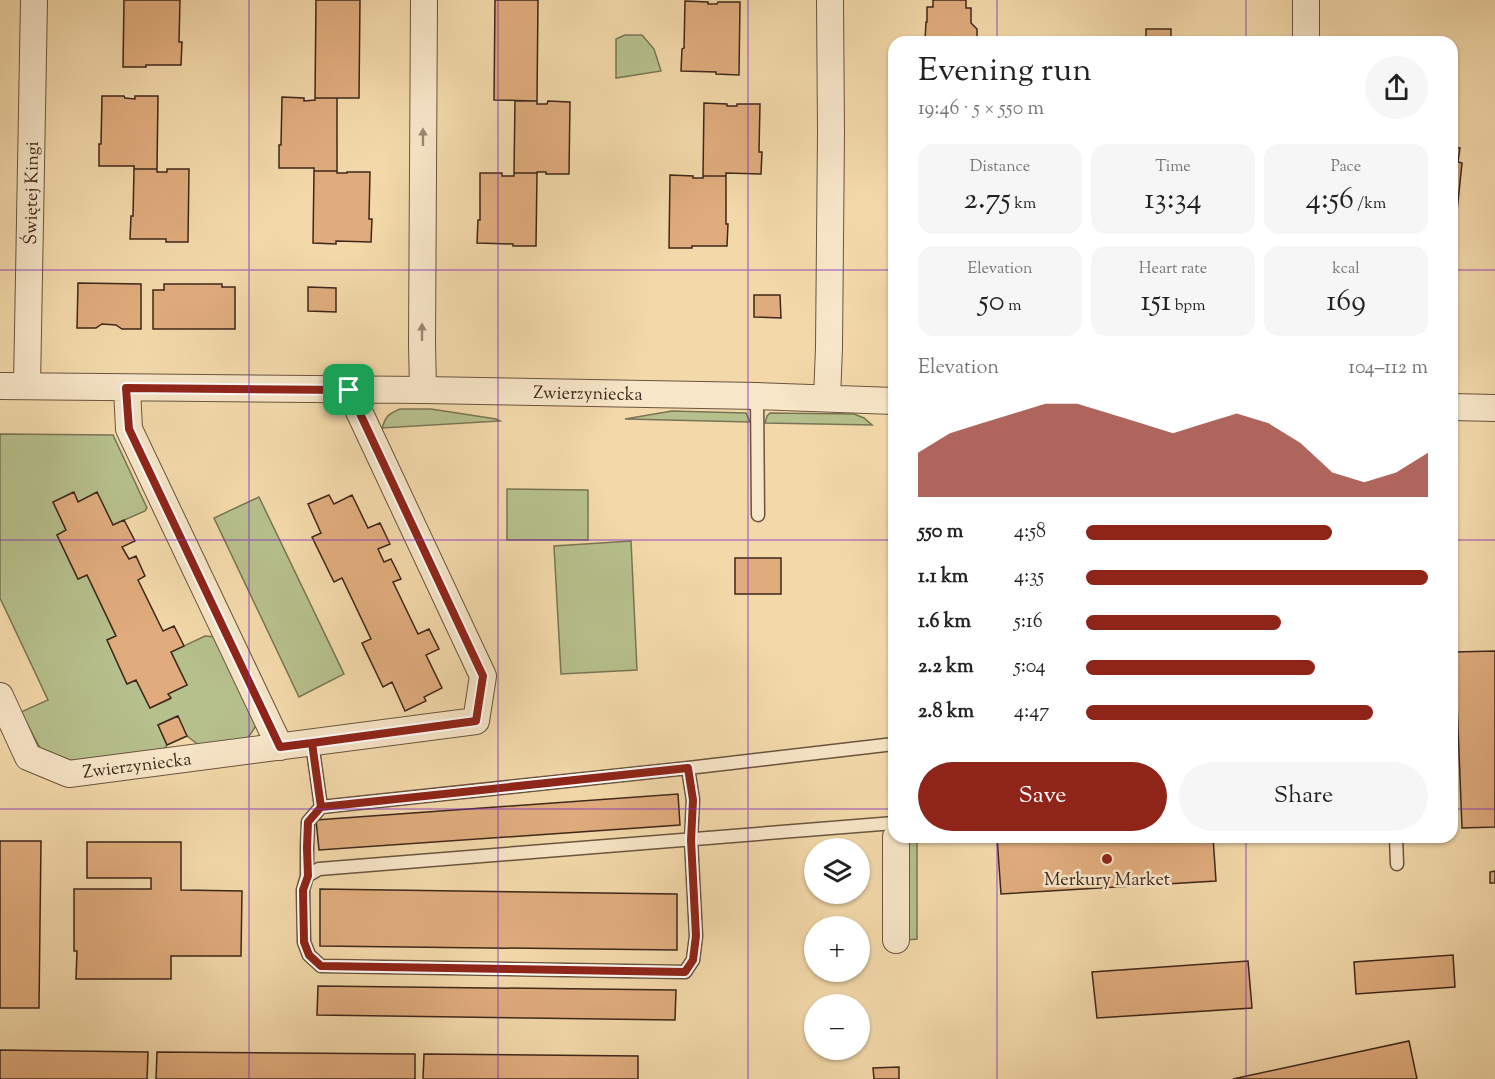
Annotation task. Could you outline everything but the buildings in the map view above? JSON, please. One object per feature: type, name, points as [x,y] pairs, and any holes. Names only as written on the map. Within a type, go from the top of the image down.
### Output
[{"type":"street","name":"Świętej Kingi","points":[[27,387],[34,0]]},
{"type":"street","points":[[423,390],[424,0]]},
{"type":"street","points":[[827,398],[831,132],[830,0]]},
{"type":"street","points":[[1306,0],[1306,36]]},
{"type":"street","name":"Zwierzyniecka","points":[[0,387],[423,390],[888,401]]},
{"type":"street","points":[[126,388],[129,429],[280,747]]},
{"type":"street","name":"Zwierzyniecka","points":[[0,696],[28,758],[69,774],[476,721],[483,676],[349,390]]},
{"type":"street","points":[[1458,407],[1495,408]]},
{"type":"street","points":[[896,843],[896,940]]},
{"type":"lane","points":[[757,396],[758,515]]},
{"type":"lane","points":[[312,743],[321,807]]},
{"type":"lane","points":[[688,768],[693,800],[691,840],[696,936],[693,960],[685,972],[321,966],[309,955],[304,942],[303,890],[308,876],[308,822],[321,807],[888,745]]},
{"type":"lane","points":[[308,876],[319,869],[888,824]]},
{"type":"lane","points":[[1396,843],[1397,864]]},
{"type":"green space","points":[[625,35],[642,35],[654,49],[661,71],[616,78],[616,39]]},
{"type":"green space","points":[[400,409],[431,409],[500,421],[382,428],[388,416]]},
{"type":"green space","points":[[672,411],[746,413],[750,422],[625,419]]},
{"type":"green space","points":[[770,413],[854,414],[864,418],[872,425],[765,423]]},
{"type":"green space","points":[[0,434],[113,435],[147,508],[113,525],[97,493],[78,502],[73,492],[53,502],[66,530],[57,535],[78,579],[87,575],[116,636],[107,640],[127,684],[136,680],[150,708],[170,699],[168,694],[187,685],[171,652],[205,636],[217,637],[256,724],[247,739],[200,746],[187,736],[177,716],[158,725],[167,745],[163,751],[66,762],[46,756],[21,712],[48,700],[0,598]]},
{"type":"green space","points":[[507,489],[588,490],[588,540],[507,540]]},
{"type":"green space","points":[[259,497],[344,674],[299,697],[214,518]]},
{"type":"green space","points":[[631,541],[637,670],[561,674],[554,546]]},
{"type":"green space","points":[[908,843],[917,843],[917,939],[908,940]]},
{"type":"place","name":"Merkury Market","points":[[1107,859]]},
{"type":"route","points":[[349,390],[126,388],[129,429],[280,747],[312,743],[321,807],[308,822],[308,876],[303,890],[304,942],[309,955],[321,966],[685,972],[693,960],[696,936],[691,840],[693,800],[688,768],[321,807],[312,743],[476,721],[483,676],[349,390]]}]
